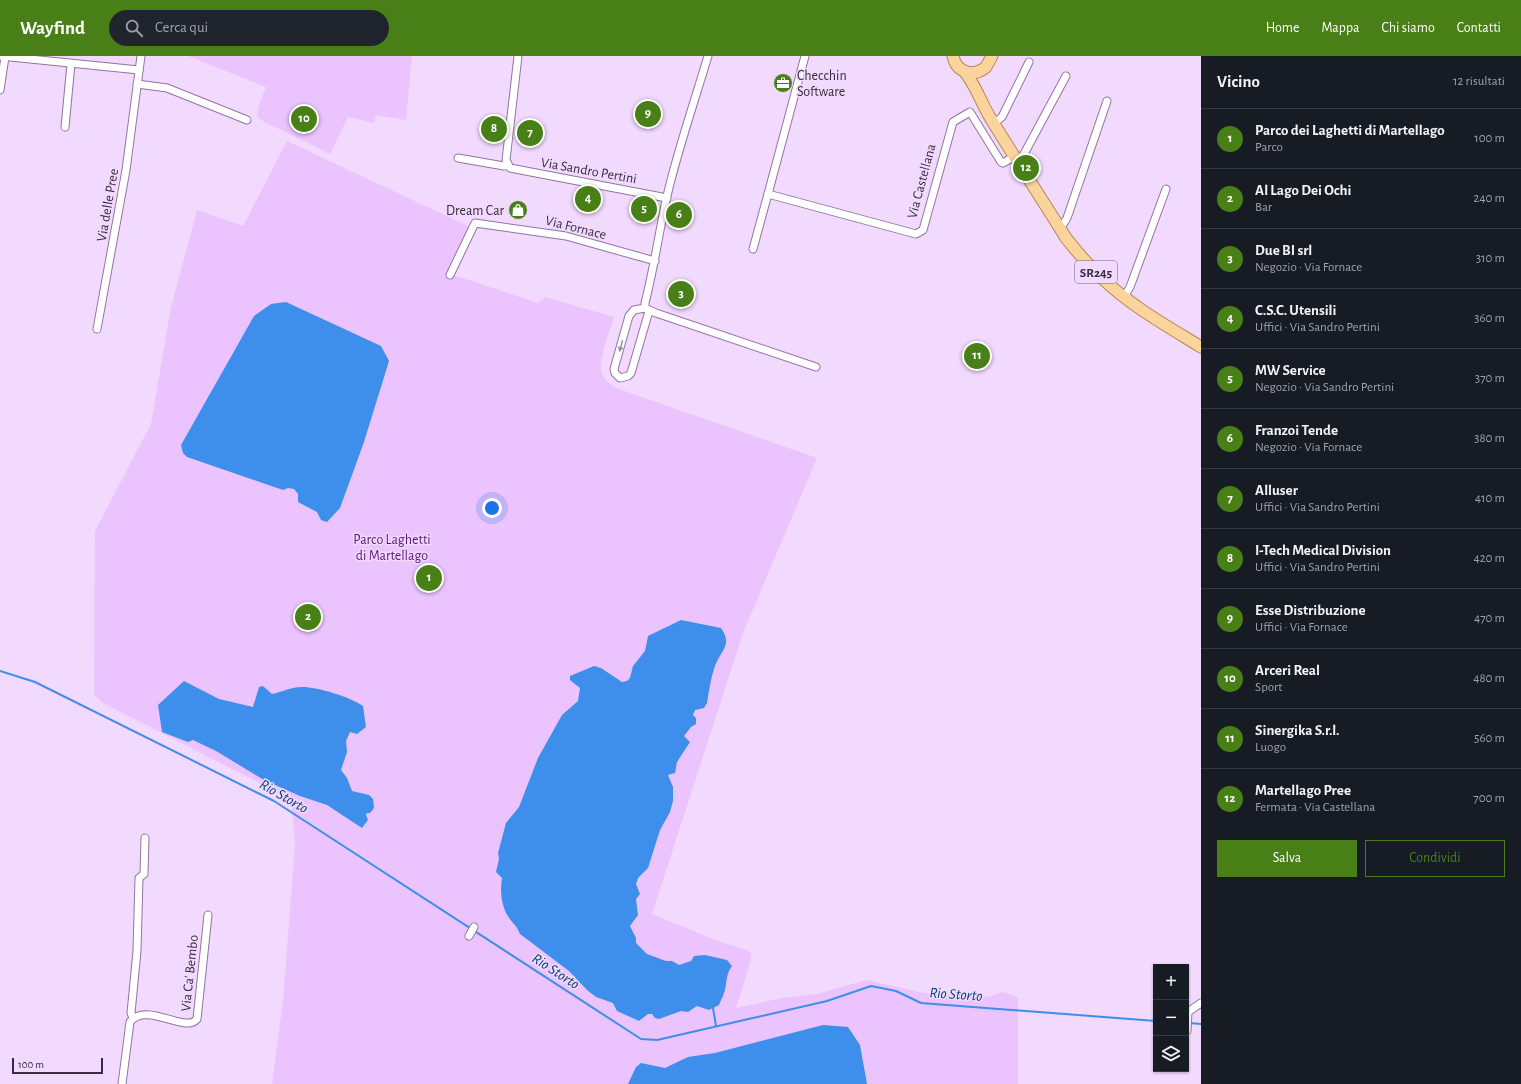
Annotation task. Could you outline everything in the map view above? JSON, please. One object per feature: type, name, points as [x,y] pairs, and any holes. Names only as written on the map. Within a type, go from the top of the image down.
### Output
[{"type":"main road","points":[[953,56],[956,64],[964,71],[976,73],[986,67],[992,56]]},
{"type":"main road","name":"SR245","points":[[981,97],[980,78],[986,67]]},
{"type":"main road","name":"SR245","points":[[964,71],[981,97],[994,123],[1059,227],[1088,264],[1124,297],[1201,347]]},
{"type":"street","name":"Via delle Pree","points":[[98,329],[126,170],[141,56]]},
{"type":"street","points":[[508,164],[507,155],[518,56]]},
{"type":"street","points":[[708,56],[677,157],[667,198],[655,262],[644,304],[647,309],[630,372],[628,376],[620,378],[615,373],[614,369],[629,316],[634,310],[647,309],[816,367]]},
{"type":"street","points":[[753,249],[805,56]]},
{"type":"street","points":[[0,90],[2,57],[30,58],[71,64],[139,70]]},
{"type":"street","points":[[994,123],[1002,117],[1029,62]]},
{"type":"street","points":[[65,127],[71,64]]},
{"type":"street","points":[[1016,158],[1024,154],[1066,76]]},
{"type":"street","points":[[138,84],[168,88],[247,120]]},
{"type":"street","points":[[1059,227],[1067,218],[1107,101]]},
{"type":"street","name":"Via Castellana","points":[[768,194],[916,234],[923,230],[953,122],[970,112],[1001,162],[1004,163],[1016,158]]},
{"type":"street","name":"Via Sandro Pertini","points":[[458,158],[504,166],[508,164],[514,170],[667,198]]},
{"type":"street","points":[[1124,297],[1130,287],[1166,189]]},
{"type":"street","name":"Via Fornace","points":[[450,276],[475,223],[566,236],[655,262]]},
{"type":"street","points":[[122,1084],[130,1022],[133,1018],[131,1013],[137,951],[139,878],[144,874],[145,838]]},
{"type":"street","name":"Via Ca' Bembo","points":[[133,1018],[146,1015],[189,1024],[197,1019],[208,915]]},
{"type":"street","points":[[469,936],[474,927]]},
{"type":"street","points":[[1189,1011],[1201,1003]]},
{"type":"green space","points":[[188,56],[412,56],[406,120],[376,115],[374,123],[348,117],[330,154],[263,121],[257,116],[259,105],[266,87]]},
{"type":"green space","name":"Parco Laghetti di Martellago","points":[[287,141],[470,227],[448,273],[538,303],[545,297],[614,317],[604,348],[601,365],[604,378],[616,388],[817,458],[743,633],[652,914],[718,941],[747,950],[751,954],[751,960],[736,1008],[782,998],[817,994],[866,980],[924,993],[988,997],[1003,992],[1018,997],[1018,1084],[272,1084],[283,1001],[295,843],[292,807],[273,790],[103,703],[94,695],[95,531],[151,424],[171,307],[197,210],[243,226]]},
{"type":"water","points":[[286,302],[381,346],[389,361],[364,442],[340,508],[327,522],[321,520],[317,512],[298,502],[298,494],[294,489],[288,488],[283,490],[187,457],[183,453],[181,445],[254,316],[271,304]]},
{"type":"water","points":[[681,620],[721,628],[726,639],[726,643],[717,660],[710,684],[707,703],[704,708],[695,710],[693,715],[696,718],[696,724],[691,727],[684,736],[690,742],[677,762],[675,773],[668,775],[673,787],[673,801],[670,812],[660,830],[648,868],[638,878],[636,884],[640,894],[636,899],[638,915],[630,926],[636,938],[636,943],[647,954],[666,961],[672,961],[679,965],[691,961],[694,956],[705,955],[727,960],[732,966],[719,1005],[709,1010],[697,1006],[688,1012],[681,1011],[659,1019],[655,1018],[652,1014],[648,1014],[639,1021],[617,1011],[613,1003],[596,997],[587,990],[569,971],[520,934],[504,909],[501,896],[502,878],[496,872],[499,859],[498,853],[506,823],[519,807],[538,758],[562,715],[578,701],[580,688],[570,680],[570,676],[594,666],[601,668],[622,682],[627,681],[630,678],[633,666],[645,651],[648,636]]},
{"type":"water","points":[[184,681],[219,699],[253,707],[259,687],[263,686],[272,694],[298,687],[309,687],[342,696],[363,706],[366,727],[357,734],[350,732],[346,741],[347,752],[341,770],[347,778],[352,791],[369,795],[373,799],[374,808],[370,813],[367,813],[366,815],[368,820],[362,828],[327,805],[300,796],[264,780],[216,751],[193,740],[188,742],[162,732],[158,705]]},
{"type":"water","points":[[823,1025],[848,1027],[860,1045],[867,1084],[628,1084],[636,1067],[641,1063],[665,1068],[688,1057],[715,1053]]},
{"type":"waterway","name":"Rio Storto","points":[[0,671],[35,682],[274,801],[641,1039],[657,1040],[827,1001],[871,986],[896,991],[921,1003],[1153,1021]]},
{"type":"waterway","points":[[713,1008],[716,1026]]},
{"type":"waterway","name":"Rio Storto","points":[[1189,1023],[1201,1024]]},
{"type":"place","name":"Checchin Software","points":[[783,83]]},
{"type":"place","name":"Esse Distribuzione","points":[[648,114]]},
{"type":"place","name":"Arceri Real","points":[[304,119]]},
{"type":"place","name":"I-Tech Medical Division","points":[[494,129]]},
{"type":"place","name":"Alluser","points":[[530,133]]},
{"type":"place","name":"Martellago Pree","points":[[1026,168]]},
{"type":"place","name":"C.S.C. Utensili","points":[[588,199]]},
{"type":"place","name":"MW Service","points":[[644,209]]},
{"type":"place","name":"Dream Car","points":[[518,210]]},
{"type":"place","name":"Franzoi Tende","points":[[679,215]]},
{"type":"place","name":"Due BI srl","points":[[681,294]]},
{"type":"place","name":"Sinergika S.r.l.","points":[[977,356]]},
{"type":"place","name":"Parco dei Laghetti di Martellago","points":[[429,578]]},
{"type":"place","name":"Al Lago Dei Ochi","points":[[308,617]]}]
